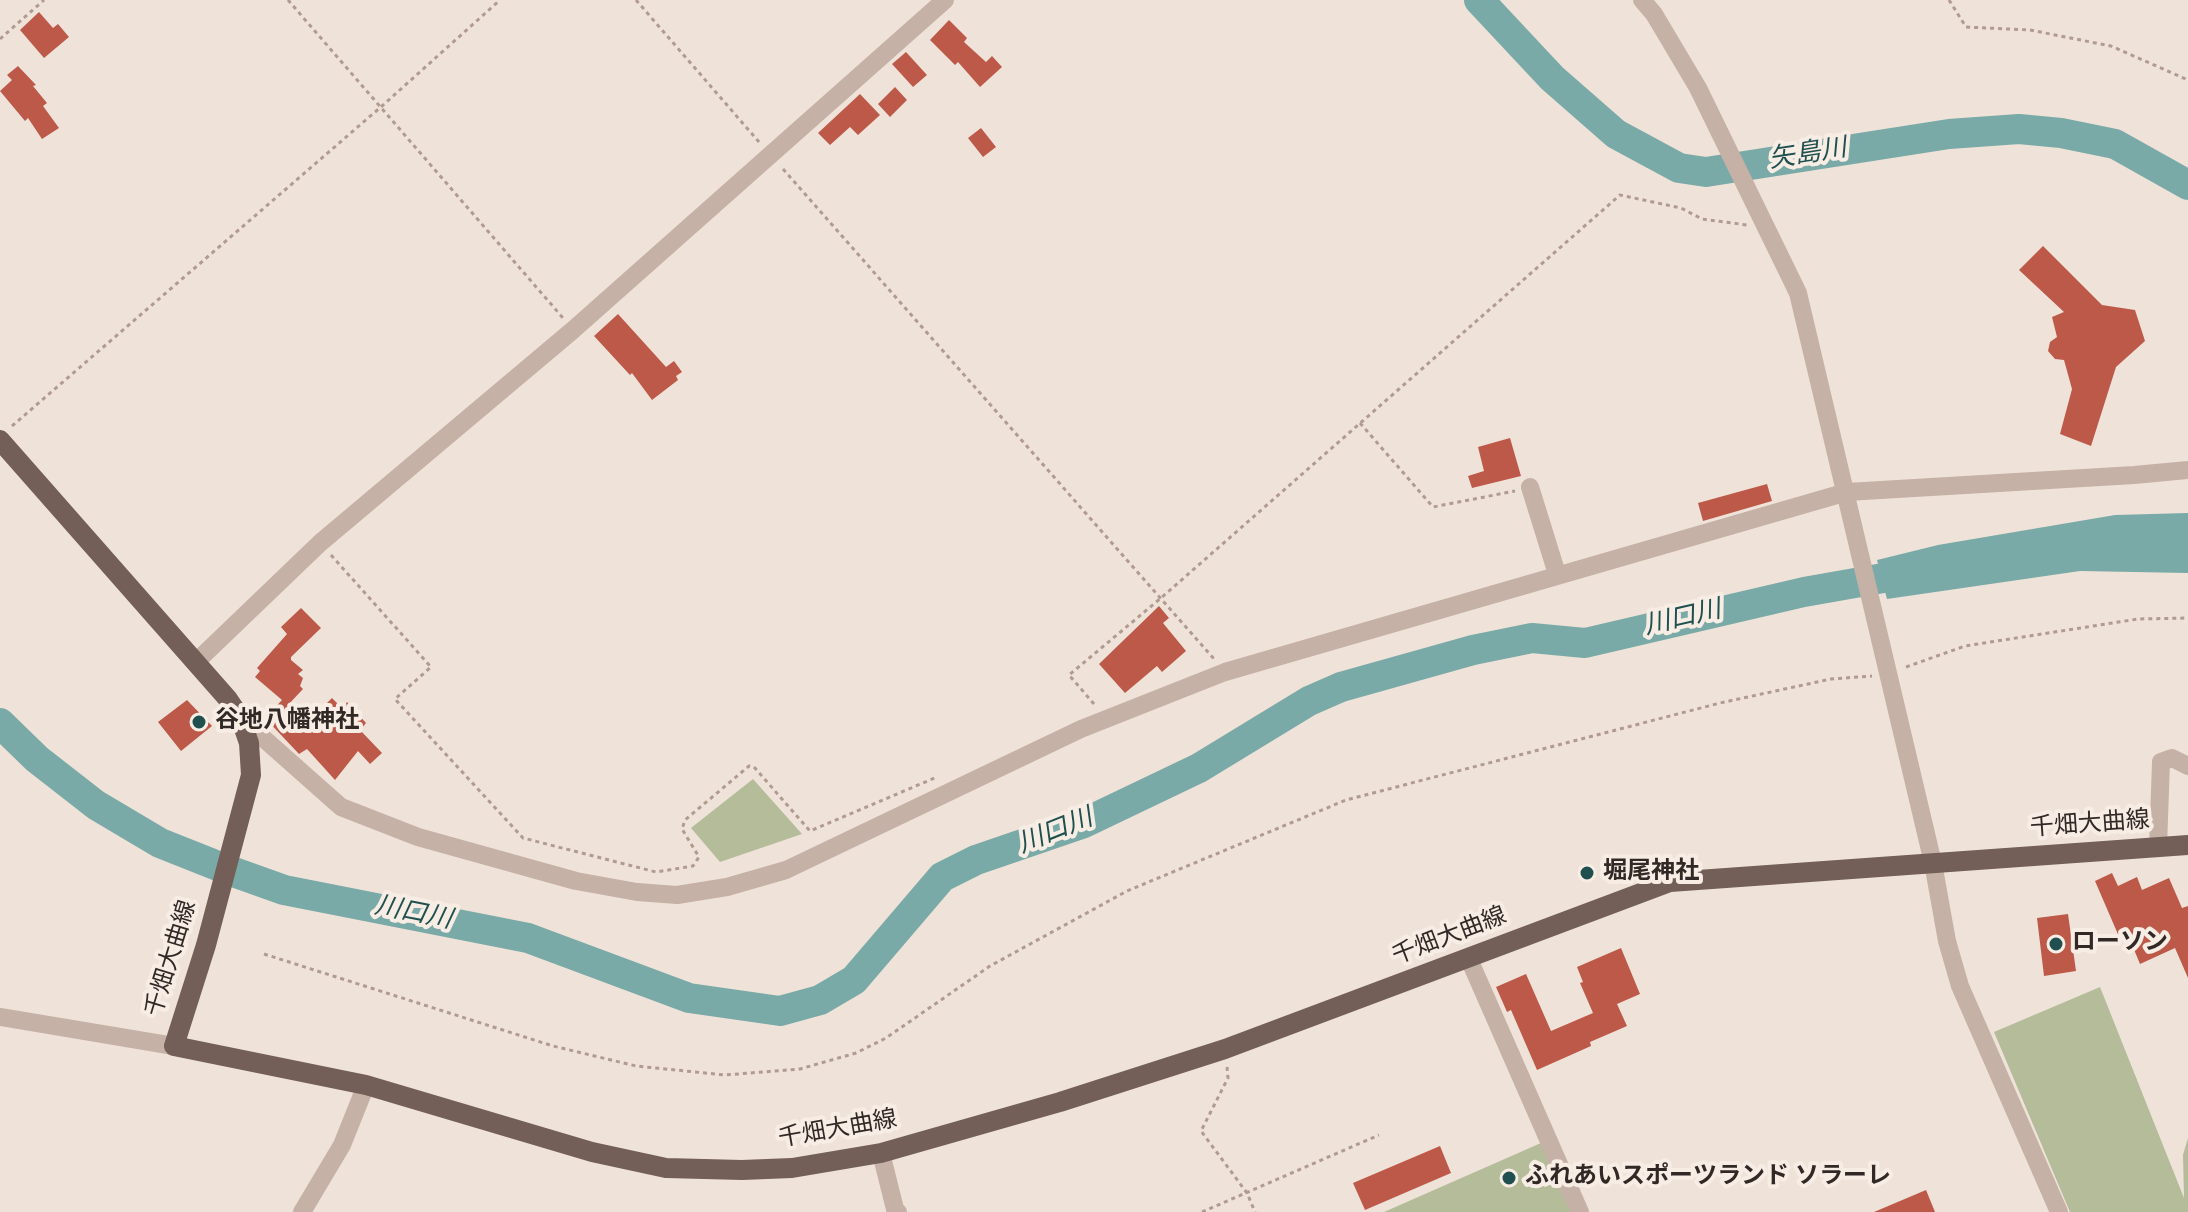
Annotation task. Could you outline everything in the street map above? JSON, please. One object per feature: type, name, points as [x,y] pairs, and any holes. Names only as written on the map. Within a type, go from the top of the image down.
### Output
[{"type":"main road","name":"千畑大曲線","points":[[6,433],[227,698],[240,717],[249,743],[251,775],[206,945],[174,1046],[366,1085],[592,1152],[666,1168],[792,1168],[881,1153],[1060,1102],[1225,1049],[1670,882],[2188,845]]},
{"type":"street","points":[[196,662],[320,543],[573,330],[945,0]]},
{"type":"street","points":[[1642,0],[1654,14],[1698,88],[1798,293],[1933,863],[1947,941],[1960,986],[2059,1212]]},
{"type":"street","points":[[246,734],[262,737],[341,807],[418,837],[576,881],[625,891],[677,895],[727,887],[786,870],[1081,729],[1225,672],[1847,492],[2188,470]]},
{"type":"street","points":[[1530,487],[1557,574]]},
{"type":"street","points":[[2158,848],[2161,762],[2172,758],[2188,766]]},
{"type":"street","points":[[1469,959],[1580,1212]]},
{"type":"street","points":[[0,1017],[174,1046]]},
{"type":"street","points":[[302,1212],[342,1145],[366,1085]]},
{"type":"street","points":[[881,1153],[895,1211]]},
{"type":"path","points":[[0,39],[44,0]]},
{"type":"path","points":[[288,0],[573,330]]},
{"type":"path","points":[[6,433],[500,0]]},
{"type":"path","points":[[636,0],[1225,672]]},
{"type":"path","points":[[1949,0],[1966,27],[2030,30],[2111,46],[2188,80]]},
{"type":"path","points":[[1101,722],[1093,703],[1069,675],[1620,195],[1681,208],[1702,219],[1765,224]]},
{"type":"path","points":[[1360,423],[1433,507],[1530,487]]},
{"type":"path","points":[[320,543],[431,667],[395,699],[523,838],[656,872],[693,866],[699,857],[682,829],[685,820],[749,766],[754,767],[810,831],[943,774]]},
{"type":"path","points":[[264,954],[553,1046],[636,1066],[725,1075],[800,1069],[856,1053],[886,1038],[990,966],[1127,891],[1346,800],[1720,703],[1887,668],[1965,646],[2138,619],[2188,618]]},
{"type":"path","points":[[1225,1049],[1228,1078],[1201,1131],[1247,1193],[1255,1212]]},
{"type":"path","points":[[1202,1212],[1379,1135]]},
{"type":"green space","points":[[753,779],[802,834],[720,862],[691,828]]},
{"type":"green space","points":[[2100,987],[2184,1198],[2183,1155],[2188,1138],[2188,1212],[2070,1212],[1994,1032]]},
{"type":"green space","name":"ふれあいスポーツランド ソラーレ","points":[[1541,1143],[1571,1212],[1384,1212]]},
{"type":"water","points":[[2188,513],[2188,573],[2080,571],[1887,599],[1877,560],[1938,545],[2115,515]]},
{"type":"building","points":[[39,12],[53,28],[58,24],[69,37],[44,58],[20,30]]},
{"type":"building","points":[[949,20],[967,38],[964,42],[986,62],[992,56],[1002,67],[980,87],[958,62],[955,65],[930,40]]},
{"type":"building","points":[[906,52],[927,75],[913,87],[892,64]]},
{"type":"building","points":[[18,66],[36,85],[33,86],[47,103],[43,106],[59,128],[42,139],[28,118],[25,121],[0,91],[12,80],[7,75]]},
{"type":"building","points":[[895,87],[907,100],[890,117],[878,104]]},
{"type":"building","points":[[860,94],[880,115],[858,135],[850,127],[830,145],[818,133]]},
{"type":"building","points":[[981,128],[996,147],[983,157],[968,138]]},
{"type":"building","points":[[2043,246],[2102,305],[2135,310],[2145,341],[2116,367],[2091,446],[2060,434],[2072,389],[2064,360],[2055,359],[2048,351],[2050,342],[2057,337],[2052,317],[2064,312],[2019,270]]},
{"type":"building","points":[[618,314],[666,367],[674,361],[682,372],[676,376],[678,380],[652,400],[632,373],[630,375],[594,336]]},
{"type":"building","points":[[1510,438],[1521,476],[1472,488],[1468,476],[1484,471],[1478,447]]},
{"type":"building","points":[[1767,484],[1772,501],[1703,521],[1698,503]]},
{"type":"building","points":[[1159,606],[1169,618],[1163,623],[1186,651],[1162,672],[1157,666],[1125,693],[1099,664]]},
{"type":"building","points":[[301,608],[321,628],[291,657],[303,670],[298,674],[303,678],[300,686],[303,689],[288,705],[307,723],[332,698],[343,709],[347,702],[366,723],[360,730],[382,753],[370,764],[358,751],[335,780],[307,749],[299,754],[265,718],[282,700],[255,677],[260,671],[257,668],[287,634],[281,627]]},
{"type":"building","points":[[187,700],[212,726],[181,751],[158,722]]},
{"type":"building","points":[[2112,873],[2118,886],[2137,877],[2142,890],[2169,878],[2182,908],[2188,906],[2188,978],[2175,948],[2140,964],[2128,935],[2120,939],[2095,881]]},
{"type":"building","name":"ローソン","points":[[2068,914],[2076,971],[2044,976],[2037,918]]},
{"type":"building","points":[[1621,948],[1640,994],[1617,1004],[1627,1026],[1537,1070],[1511,1010],[1507,1012],[1496,987],[1526,974],[1551,1031],[1593,1013],[1580,983],[1583,982],[1577,967]]},
{"type":"building","points":[[1440,1146],[1451,1173],[1365,1210],[1353,1183]]},
{"type":"building","points":[[1926,1190],[1935,1212],[1874,1212]]},
{"type":"waterway","name":"矢島川","points":[[1479,0],[1552,78],[1616,134],[1679,168],[1706,172],[1949,134],[2019,129],[2061,133],[2115,144],[2188,185]]},
{"type":"waterway","name":"川口川","points":[[0,723],[37,759],[96,805],[160,843],[228,870],[284,890],[528,938],[689,998],[780,1011],[820,1000],[854,980],[942,877],[976,860],[1084,823],[1199,768],[1309,701],[1341,687],[1473,650],[1532,638],[1585,643],[1804,592],[1923,571]]},
{"type":"place","name":"谷地八幡神社","points":[[199,722]]},
{"type":"place","name":"堀尾神社","points":[[1587,873]]},
{"type":"place","name":"ローソン","points":[[2056,944]]},
{"type":"place","name":"ふれあいスポーツランド ソラーレ","points":[[1509,1178]]}]
